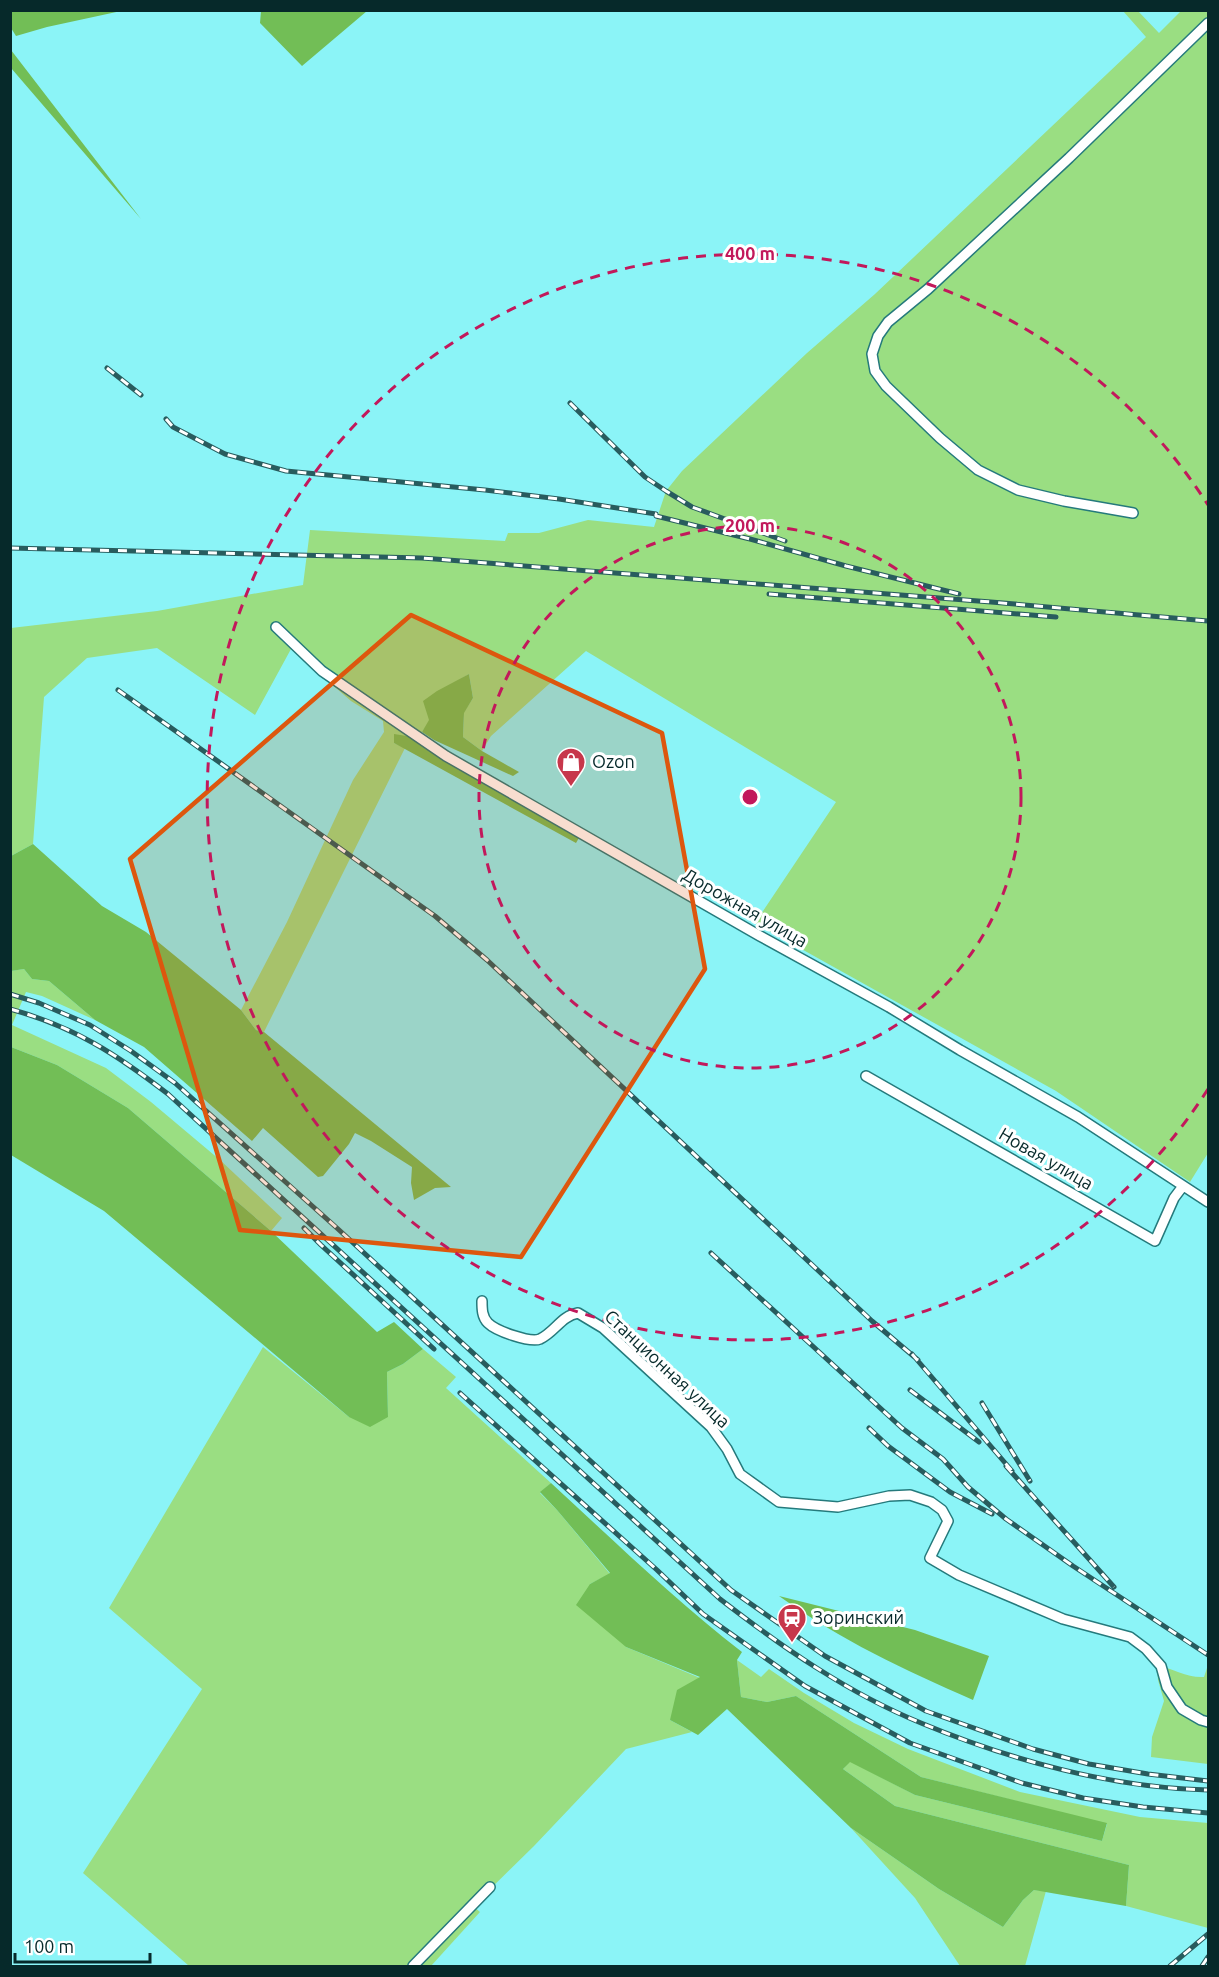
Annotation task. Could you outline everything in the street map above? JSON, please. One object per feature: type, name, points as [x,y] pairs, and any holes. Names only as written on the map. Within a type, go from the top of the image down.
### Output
[{"type":"street","points":[[1133,513],[1018,490],[978,470],[940,438],[886,386],[876,371],[872,354],[878,336],[888,322],[928,289],[1209,23]]},
{"type":"street","name":"Дорожная улица","points":[[276,627],[322,671],[446,756],[760,936],[889,1006],[960,1050],[1078,1117],[1209,1202]]},
{"type":"street","name":"Новая улица","points":[[866,1076],[1155,1241],[1174,1198],[1183,1186]]},
{"type":"street","name":"Станционная улица","points":[[482,1301],[482,1313],[488,1324],[502,1332],[533,1341],[543,1338],[569,1315],[579,1313],[603,1328],[711,1427],[727,1449],[740,1474],[779,1502],[838,1507],[889,1496],[910,1495],[931,1502],[942,1510],[948,1521],[930,1558],[959,1575],[1064,1619],[1130,1638],[1146,1649],[1161,1665],[1167,1687],[1182,1709],[1209,1722]]},
{"type":"street","points":[[413,1966],[490,1887]]},
{"type":"highlighted area","points":[[411,615],[662,733],[705,969],[521,1257],[240,1230],[130,859]]},
{"type":"green space","points":[[261,10],[367,11],[302,66],[260,23]]},
{"type":"green space","points":[[10,11],[121,11],[16,36],[11,28]]},
{"type":"green space","points":[[1123,11],[1138,11],[1159,33],[1181,11],[1208,11],[1208,1153],[1190,1182],[1056,1091],[755,923],[836,802],[586,651],[491,736],[482,751],[463,737],[464,712],[473,698],[469,674],[459,680],[422,732],[394,743],[405,748],[264,1032],[256,1030],[241,1010],[287,922],[353,780],[384,732],[383,721],[351,701],[291,649],[255,715],[157,648],[87,658],[44,697],[33,844],[11,856],[11,628],[157,611],[303,585],[310,530],[505,541],[508,533],[539,533],[588,520],[654,527],[666,491],[682,471],[807,353],[875,294],[1146,37]]},
{"type":"green space","points":[[11,50],[141,219],[11,68]]},
{"type":"green space","points":[[469,674],[473,698],[464,713],[463,737],[482,751],[519,772],[513,776],[434,740],[422,732],[429,720],[423,701]]},
{"type":"green space","points":[[394,734],[413,737],[580,836],[576,843],[394,743]]},
{"type":"green space","points":[[33,844],[102,906],[146,932],[241,1010],[256,1030],[264,1032],[451,1187],[435,1188],[414,1200],[411,1183],[412,1167],[355,1133],[323,1176],[318,1177],[263,1128],[252,1141],[144,1047],[95,1020],[49,981],[32,979],[24,969],[11,971],[11,856]]},
{"type":"green space","points":[[24,969],[32,979],[49,981],[95,1020],[42,996],[26,992],[12,1025],[106,1068],[151,1102],[220,1160],[282,1218],[271,1231],[128,1108],[57,1065],[11,1047],[10,971]]},
{"type":"green space","points":[[11,1047],[57,1065],[128,1108],[271,1231],[377,1332],[394,1322],[423,1349],[403,1364],[387,1372],[388,1417],[370,1427],[349,1417],[104,1211],[11,1155]]},
{"type":"green space","points":[[263,1347],[349,1417],[388,1417],[387,1372],[403,1364],[423,1349],[456,1377],[446,1388],[551,1483],[540,1493],[610,1574],[590,1584],[626,1647],[700,1678],[670,1720],[692,1732],[626,1749],[534,1846],[473,1906],[480,1912],[431,1966],[189,1966],[83,1873],[202,1689],[109,1608]]},
{"type":"green space","points":[[551,1483],[669,1591],[742,1652],[737,1660],[741,1697],[767,1702],[796,1696],[921,1777],[1107,1823],[1102,1841],[915,1795],[850,1762],[843,1769],[895,1806],[1129,1865],[1126,1906],[1034,1890],[1023,1900],[1003,1927],[939,1889],[851,1828],[727,1709],[698,1735],[670,1720],[677,1690],[700,1677],[626,1647],[576,1605],[590,1584],[610,1573],[540,1492]]},
{"type":"green space","points":[[779,1596],[915,1630],[989,1656],[973,1700],[898,1666],[849,1640]]},
{"type":"green space","points":[[737,1660],[761,1677],[769,1669],[854,1723],[908,1749],[1020,1792],[1140,1817],[1208,1823],[1208,1928],[1126,1906],[1129,1865],[895,1806],[843,1769],[850,1761],[915,1795],[1102,1841],[1107,1824],[921,1777],[796,1696],[767,1702],[741,1697]]},
{"type":"green space","points":[[1157,1665],[1186,1675],[1204,1677],[1208,1665],[1208,1764],[1151,1757],[1152,1737],[1164,1701],[1158,1680]]},
{"type":"green space","points":[[851,1828],[939,1889],[1003,1927],[1023,1900],[1034,1890],[1046,1891],[1025,1966],[960,1966],[915,1898]]},
{"type":"railway","points":[[107,368],[141,395]]},
{"type":"railway","points":[[570,403],[645,477],[666,491],[692,507],[785,541]]},
{"type":"railway","points":[[166,419],[173,427],[225,454],[286,471],[485,490],[656,514],[656,516],[959,594]]},
{"type":"railway","points":[[10,548],[422,558],[1208,621]]},
{"type":"railway","points":[[769,594],[1056,617]]},
{"type":"railway","points":[[118,690],[435,916],[487,960],[872,1321],[918,1360]]},
{"type":"railway","points":[[10,994],[39,1003],[90,1025],[175,1083],[338,1229],[731,1590],[825,1656],[926,1711],[1033,1749],[1089,1764],[1208,1781]]},
{"type":"railway","points":[[10,1009],[55,1024],[94,1043],[131,1066],[168,1094],[720,1599],[816,1668],[894,1711],[990,1749],[1098,1778],[1135,1784],[1208,1790]]},
{"type":"railway","points":[[304,1228],[434,1349]]},
{"type":"railway","points":[[711,1253],[902,1428],[943,1459],[968,1487],[1006,1519],[1208,1655]]},
{"type":"railway","points":[[912,1354],[1012,1471]]},
{"type":"railway","points":[[910,1390],[979,1442]]},
{"type":"railway","points":[[460,1393],[703,1614],[805,1686],[910,1743],[1022,1783],[1083,1798],[1208,1813]]},
{"type":"railway","points":[[982,1403],[1030,1481]]},
{"type":"railway","points":[[869,1428],[888,1446],[950,1492],[992,1514]]},
{"type":"railway","points":[[1006,1466],[1114,1587]]},
{"type":"railway","points":[[1170,1966],[1208,1934]]},
{"type":"railway","points":[[1202,1966],[1208,1957]]},
{"type":"place","name":"Ozon","points":[[571,788]]},
{"type":"place","name":"Зоринский","points":[[792,1644]]}]
